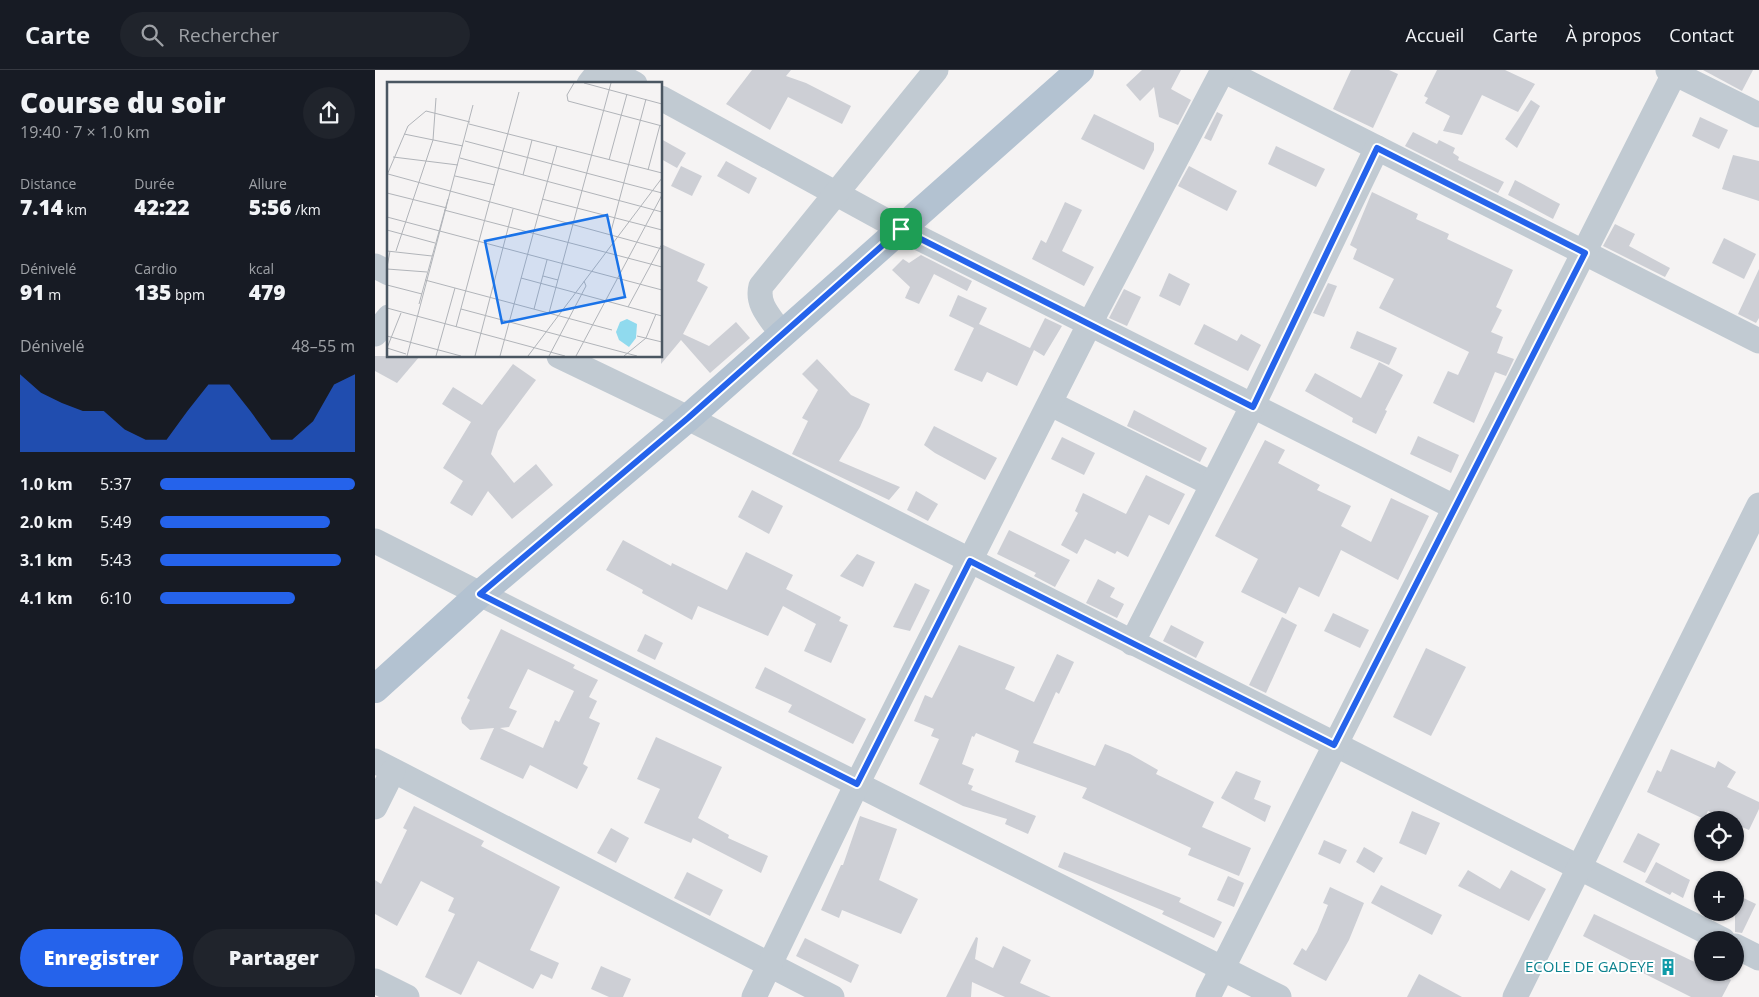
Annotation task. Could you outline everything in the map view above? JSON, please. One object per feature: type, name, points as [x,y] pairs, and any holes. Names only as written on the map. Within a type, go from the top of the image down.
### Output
[{"type":"main road","points":[[375,689],[480,594],[688,418],[781,333],[1080,70]]},
{"type":"street","points":[[591,82],[601,70]]},
{"type":"street","points":[[609,70],[631,82]]},
{"type":"street","points":[[781,333],[761,304],[759,295],[761,286],[935,70]]},
{"type":"street","points":[[754,997],[771,966],[857,784],[1051,404],[1090,323],[1223,70],[1759,341]]},
{"type":"street","points":[[1208,997],[1454,507],[1585,253],[1672,71],[1759,115]]},
{"type":"street","points":[[663,99],[901,229],[1454,507]]},
{"type":"street","points":[[1132,642],[1253,407],[1377,148]]},
{"type":"street","points":[[375,266],[387,272]]},
{"type":"street","points":[[375,334],[387,319]]},
{"type":"street","points":[[563,358],[688,418],[1705,931]]},
{"type":"street","points":[[1051,404],[1212,484]]},
{"type":"street","points":[[1515,997],[1759,506]]},
{"type":"street","points":[[375,541],[1279,997]]},
{"type":"street","points":[[375,807],[384,766],[832,997]]},
{"type":"street","points":[[1744,950],[1759,958]]},
{"type":"street","points":[[375,981],[407,997]]},
{"type":"building","points":[[752,70],[791,70],[786,76],[806,83],[851,106],[842,124],[788,97],[770,130],[726,104]]},
{"type":"building","points":[[1142,70],[1181,70],[1171,89],[1191,100],[1178,125],[1159,117],[1154,87],[1140,101],[1126,85]]},
{"type":"building","points":[[1351,70],[1389,70],[1398,74],[1373,128],[1333,109]]},
{"type":"building","points":[[1437,70],[1505,70],[1535,84],[1518,112],[1482,95],[1462,135],[1443,131],[1450,116],[1425,103],[1428,98],[1424,96]]},
{"type":"building","points":[[1703,70],[1753,70],[1742,91]]},
{"type":"building","points":[[1531,100],[1540,106],[1517,148],[1505,139]]},
{"type":"building","points":[[1217,112],[1223,115],[1211,141],[1204,138]]},
{"type":"building","points":[[1094,114],[1154,143],[1154,150],[1144,170],[1081,139]]},
{"type":"building","points":[[1700,117],[1728,130],[1719,149],[1692,136]]},
{"type":"building","points":[[1413,132],[1437,144],[1439,140],[1455,148],[1453,153],[1459,157],[1458,160],[1504,182],[1498,193],[1405,146]]},
{"type":"building","points":[[663,140],[686,153],[677,168],[663,160]]},
{"type":"building","points":[[1276,146],[1325,169],[1316,187],[1268,164]]},
{"type":"building","points":[[1733,155],[1759,161],[1759,201],[1722,189]]},
{"type":"building","points":[[726,161],[757,178],[749,194],[717,176]]},
{"type":"building","points":[[681,166],[702,176],[692,196],[671,186]]},
{"type":"building","points":[[1189,166],[1237,191],[1227,211],[1178,186]]},
{"type":"building","points":[[1515,180],[1560,204],[1553,219],[1508,195]]},
{"type":"building","points":[[1372,192],[1418,214],[1416,219],[1449,234],[1447,239],[1513,270],[1496,307],[1502,310],[1491,332],[1503,337],[1497,353],[1514,359],[1506,376],[1495,372],[1474,423],[1433,403],[1448,371],[1458,375],[1469,352],[1379,308],[1394,279],[1353,259],[1357,249],[1350,245]]},
{"type":"building","points":[[1065,202],[1082,210],[1062,251],[1094,267],[1084,286],[1032,259],[1041,240],[1046,243]]},
{"type":"building","points":[[1615,224],[1635,234],[1629,246],[1670,268],[1665,277],[1603,246]]},
{"type":"building","points":[[1724,238],[1756,254],[1744,279],[1712,263]]},
{"type":"building","points":[[663,245],[705,264],[697,281],[708,287],[683,334],[709,346],[736,322],[750,338],[710,373],[681,340],[661,364],[661,358],[663,358]]},
{"type":"building","points":[[921,255],[972,281],[967,291],[934,274],[919,304],[905,298],[910,287],[892,270],[903,259],[909,263]]},
{"type":"building","points":[[1759,269],[1759,318],[1756,323],[1738,314]]},
{"type":"building","points":[[1169,273],[1190,284],[1180,306],[1159,296]]},
{"type":"building","points":[[1328,283],[1337,286],[1324,317],[1313,313]]},
{"type":"building","points":[[1124,289],[1141,297],[1127,326],[1109,318]]},
{"type":"building","points":[[958,295],[987,308],[979,324],[1030,348],[1045,318],[1062,326],[1044,356],[1034,350],[1017,386],[987,372],[982,382],[954,370],[974,328],[949,316]]},
{"type":"building","points":[[1204,324],[1237,341],[1241,334],[1261,345],[1248,371],[1194,344]]},
{"type":"building","points":[[1357,331],[1397,348],[1389,365],[1350,348]]},
{"type":"building","points":[[375,356],[418,358],[397,383],[375,371]]},
{"type":"building","points":[[817,359],[851,395],[870,404],[860,427],[839,461],[900,487],[889,500],[792,454],[808,421],[802,418],[818,390],[802,374]]},
{"type":"building","points":[[1379,362],[1403,375],[1385,410],[1387,411],[1376,434],[1352,422],[1353,418],[1305,391],[1315,373],[1361,398]]},
{"type":"building","points":[[513,364],[536,380],[498,431],[491,454],[514,483],[536,464],[553,485],[512,519],[488,491],[472,516],[450,503],[463,481],[443,468],[471,422],[442,404],[453,387],[482,405]]},
{"type":"building","points":[[1134,410],[1207,448],[1200,462],[1127,426]]},
{"type":"building","points":[[934,426],[997,458],[985,480],[924,445]]},
{"type":"building","points":[[1418,436],[1459,455],[1451,473],[1410,454]]},
{"type":"building","points":[[1062,437],[1095,453],[1084,475],[1051,459]]},
{"type":"building","points":[[1265,440],[1285,450],[1278,463],[1320,485],[1317,490],[1351,506],[1341,526],[1371,542],[1391,498],[1429,516],[1398,580],[1341,550],[1319,597],[1299,587],[1286,614],[1241,592],[1258,559],[1215,536]]},
{"type":"building","points":[[1146,475],[1185,494],[1169,525],[1149,515],[1128,557],[1117,551],[1115,554],[1085,539],[1077,554],[1061,545],[1078,513],[1075,511],[1083,493],[1126,514]]},
{"type":"building","points":[[752,490],[783,506],[769,534],[738,517]]},
{"type":"building","points":[[916,491],[938,504],[928,521],[907,510]]},
{"type":"building","points":[[1009,530],[1070,560],[1055,587],[1034,576],[1036,573],[997,554]]},
{"type":"building","points":[[623,540],[671,566],[672,563],[727,590],[746,552],[793,575],[786,589],[841,617],[839,621],[848,625],[831,663],[804,651],[816,624],[783,606],[768,636],[698,606],[692,620],[642,593],[643,590],[606,570]]},
{"type":"building","points":[[857,554],[875,562],[863,587],[840,576]]},
{"type":"building","points":[[1098,579],[1115,588],[1110,597],[1124,604],[1117,618],[1086,603]]},
{"type":"building","points":[[915,583],[930,590],[910,631],[893,627]]},
{"type":"building","points":[[1333,613],[1369,630],[1360,648],[1324,631]]},
{"type":"building","points":[[1282,617],[1297,625],[1266,693],[1249,685]]},
{"type":"building","points":[[1171,625],[1204,642],[1196,658],[1163,641]]},
{"type":"building","points":[[501,629],[575,665],[573,668],[598,680],[589,697],[597,701],[589,718],[600,723],[583,764],[588,767],[577,789],[530,765],[523,779],[480,759],[494,728],[470,730],[462,723],[461,718],[470,700],[467,698]],"holes":[[[528,669],[574,691],[559,722],[555,720],[543,748],[500,728],[509,727],[517,711],[509,708]]]},
{"type":"building","points":[[645,634],[663,643],[655,660],[637,651]]},
{"type":"building","points":[[959,645],[1015,667],[1005,689],[1034,702],[1057,654],[1074,662],[1059,694],[1056,692],[1033,743],[1095,766],[1105,744],[1130,754],[1158,770],[1156,774],[1214,802],[1202,827],[1251,848],[1239,876],[1188,855],[1191,848],[1082,798],[1087,788],[1015,762],[1019,751],[976,733],[974,737],[972,736],[962,764],[974,769],[968,784],[973,786],[971,790],[1036,816],[1028,834],[1005,824],[1007,819],[963,806],[919,784],[939,739],[931,736],[934,729],[914,721],[925,695],[932,698]]},
{"type":"building","points":[[1426,648],[1466,667],[1431,736],[1393,717]]},
{"type":"building","points":[[765,667],[866,719],[853,744],[788,712],[792,705],[755,688]]},
{"type":"building","points":[[656,737],[722,767],[698,818],[729,835],[728,838],[768,856],[761,873],[693,838],[691,843],[644,823],[660,789],[637,779]]},
{"type":"building","points":[[1671,749],[1715,768],[1718,761],[1736,772],[1727,787],[1759,802],[1759,809],[1749,830],[1744,828],[1744,811],[1694,811],[1694,814],[1647,792],[1657,770],[1661,772]]},
{"type":"building","points":[[1236,771],[1261,781],[1254,799],[1271,806],[1265,822],[1221,798]]},
{"type":"building","points":[[414,806],[484,841],[481,846],[560,887],[530,950],[559,963],[552,979],[541,974],[533,989],[478,961],[461,995],[425,977],[455,914],[448,911],[454,898],[421,881],[397,926],[375,914],[375,880],[381,884],[407,830],[403,828]]},
{"type":"building","points":[[1412,811],[1440,823],[1426,855],[1399,843]]},
{"type":"building","points":[[860,816],[897,829],[879,880],[918,899],[901,934],[842,910],[839,918],[821,910],[841,865],[843,865]]},
{"type":"building","points":[[611,828],[629,838],[616,863],[597,853]]},
{"type":"building","points":[[1638,833],[1660,844],[1645,873],[1623,862]]},
{"type":"building","points":[[1324,840],[1347,850],[1340,864],[1318,854]]},
{"type":"building","points":[[1364,847],[1383,858],[1374,873],[1356,862]]},
{"type":"building","points":[[1064,852],[1181,898],[1179,902],[1222,922],[1214,938],[1162,914],[1164,911],[1058,867]]},
{"type":"building","points":[[1656,862],[1690,880],[1683,898],[1672,892],[1670,895],[1645,882]]},
{"type":"building","points":[[1468,870],[1500,889],[1511,870],[1546,889],[1529,921],[1458,886]]},
{"type":"building","points":[[687,872],[723,890],[710,916],[674,898]]},
{"type":"building","points":[[1228,876],[1244,883],[1234,907],[1217,900]]},
{"type":"building","points":[[1381,885],[1442,915],[1432,935],[1371,903]]},
{"type":"building","points":[[1330,887],[1364,903],[1349,940],[1326,981],[1293,964],[1302,948],[1306,951],[1317,932],[1328,905],[1323,903]]},
{"type":"building","points":[[1744,898],[1756,904],[1743,931],[1735,931],[1735,921],[1744,921]]},
{"type":"building","name":"ECOLE DE GADEYE","points":[[1594,914],[1694,962],[1694,981],[1730,981],[1722,997],[1691,997],[1633,968],[1636,963],[1583,936]]},
{"type":"building","points":[[976,937],[978,938],[975,959],[993,968],[1003,946],[1031,960],[1020,983],[1051,997],[1005,997],[972,982],[971,997],[946,997]]},
{"type":"building","points":[[805,938],[859,965],[851,983],[796,956]]},
{"type":"building","points":[[601,966],[631,979],[623,997],[609,997],[591,989]]},
{"type":"building","points":[[1419,974],[1462,997],[1407,997]]},
{"type":"place","name":"ECOLE DE GADEYE","points":[[1668,967]]},
{"type":"route","points":[[1377,148],[1585,253],[1334,745],[970,561],[857,784],[480,594],[688,418],[781,333],[901,229],[1142,349],[1253,407],[1377,148]]}]
